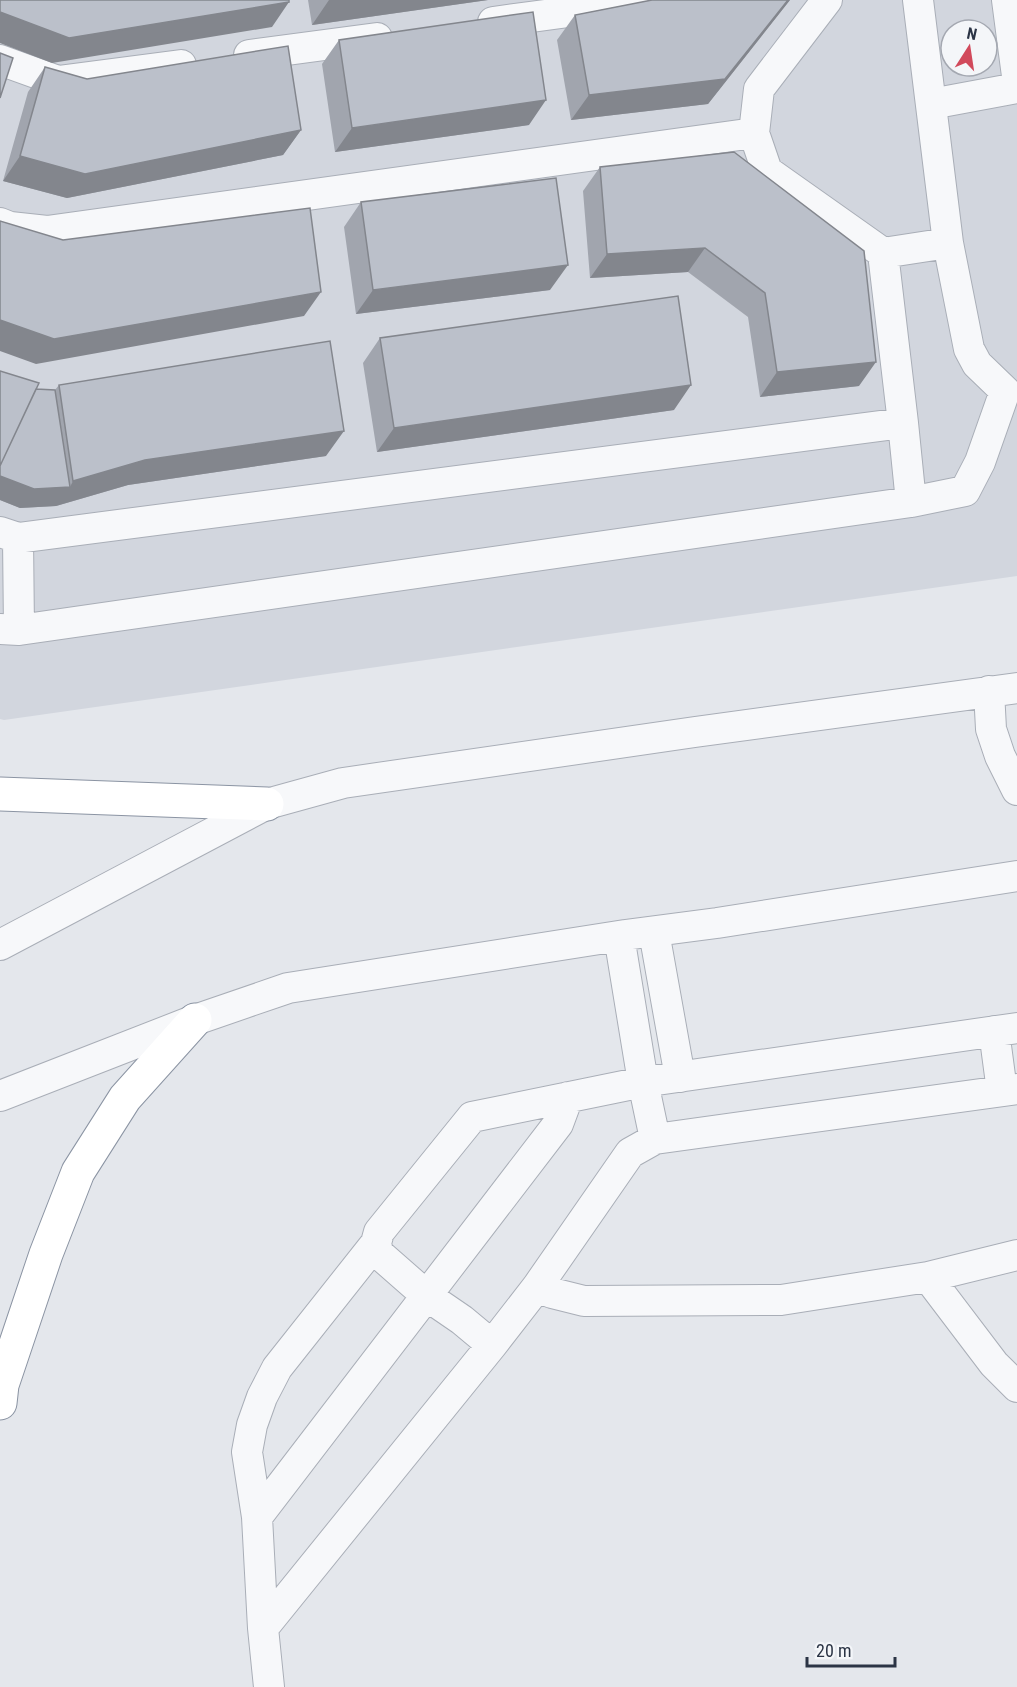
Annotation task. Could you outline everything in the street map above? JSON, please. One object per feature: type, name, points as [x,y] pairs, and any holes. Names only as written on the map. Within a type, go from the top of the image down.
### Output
[{"type":"highway","points":[[0,794],[267,804]]},
{"type":"highway","points":[[0,1403],[2,1385],[46,1254],[78,1172],[125,1098],[195,1020]]},
{"type":"street","points":[[470,25],[635,3],[638,0]]},
{"type":"street","points":[[827,0],[759,89],[754,133],[767,171],[883,253],[948,243]]},
{"type":"street","points":[[903,423],[9,535],[9,630],[911,502],[965,491],[1011,395],[977,364],[969,350],[948,243],[918,0]]},
{"type":"street","points":[[1006,0],[1017,76]]},
{"type":"street","points":[[0,60],[58,81],[400,35]]},
{"type":"street","points":[[931,104],[1017,88]]},
{"type":"street","points":[[0,223],[10,227],[47,231],[754,133]]},
{"type":"street","points":[[883,253],[911,502]]},
{"type":"street","points":[[0,945],[267,804],[344,783],[683,733],[1003,690],[991,729],[1000,756],[1017,790]]},
{"type":"street","points":[[0,1096],[195,1020],[288,988],[1017,876]]},
{"type":"street","points":[[654,932],[680,1077]]},
{"type":"street","points":[[619,936],[643,1082],[655,1139]]},
{"type":"street","points":[[263,1628],[537,1287],[630,1153],[655,1139],[1010,1090],[1006,1030],[643,1082],[472,1117],[379,1232],[376,1243],[277,1368],[262,1397],[252,1425],[247,1452],[256,1516],[263,1628],[269,1687]]},
{"type":"street","points":[[256,1516],[558,1124],[568,1098]]},
{"type":"street","points":[[376,1243],[378,1253],[427,1296],[462,1320],[492,1345]]},
{"type":"street","points":[[537,1287],[584,1301],[782,1300],[928,1277],[1017,1255]]},
{"type":"street","points":[[928,1277],[994,1364],[1017,1387]]},
{"type":"shaded area","points":[[0,0],[1017,0],[1017,576],[0,719]]},
{"type":"building","points":[[0,0],[289,0],[289,2],[69,38],[0,12]]},
{"type":"building","points":[[652,0],[788,0],[725,79],[589,95],[575,15]]},
{"type":"building","points":[[533,12],[546,100],[352,128],[339,40]]},
{"type":"building","points":[[288,46],[301,130],[85,174],[20,156],[45,67],[87,79]]},
{"type":"building","points":[[0,53],[13,58],[0,98]]},
{"type":"building","points":[[734,152],[864,251],[876,362],[777,372],[765,293],[705,248],[607,254],[600,167]]},
{"type":"building","points":[[556,178],[568,265],[373,290],[361,202]]},
{"type":"building","points":[[310,208],[321,292],[54,339],[0,320],[0,221],[63,240]]},
{"type":"building","points":[[678,296],[691,385],[394,428],[380,338]]},
{"type":"building","points":[[330,341],[344,431],[145,460],[73,481],[59,385]]},
{"type":"building","points":[[0,371],[39,383],[0,466]]},
{"type":"building","points":[[36,389],[55,390],[70,487],[34,489],[0,476],[0,466]]}]
